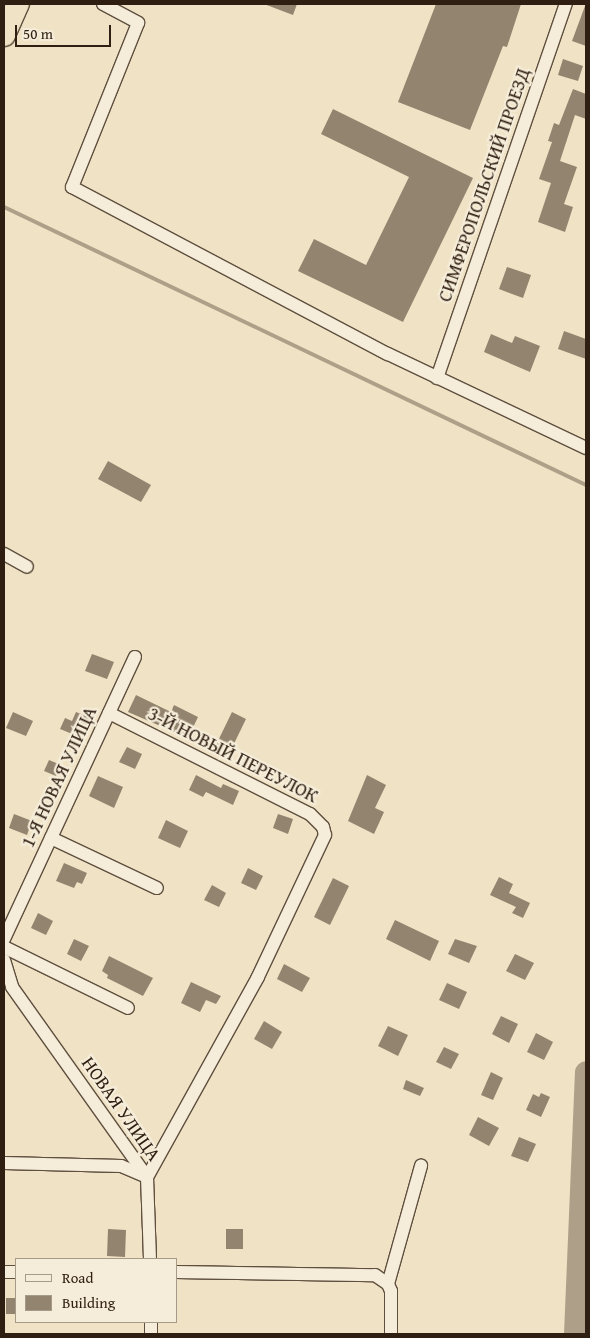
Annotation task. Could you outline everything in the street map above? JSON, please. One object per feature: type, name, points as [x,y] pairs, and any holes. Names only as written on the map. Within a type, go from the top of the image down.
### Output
[{"type":"highway","points":[[4,35],[18,4]]},
{"type":"street","points":[[4,40],[16,30],[31,4]]},
{"type":"street","points":[[103,4],[138,22],[72,187],[436,378],[586,448]]},
{"type":"street","name":"СИМФЕРОПОЛЬСКИЙ ПРОЕЗД","points":[[436,378],[566,4]]},
{"type":"street","points":[[4,554],[26,567]]},
{"type":"street","name":"1-Я НОВАЯ УЛИЦА","points":[[4,939],[135,657]]},
{"type":"street","name":"3-Й НОВЫЙ ПЕРЕУЛОК","points":[[109,713],[310,814],[323,827],[324,843],[258,977],[147,1177]]},
{"type":"street","points":[[51,838],[157,888]]},
{"type":"street","points":[[4,947],[128,1008]]},
{"type":"street","name":"НОВАЯ УЛИЦА","points":[[5,965],[12,986],[147,1177]]},
{"type":"street","name":"НОВАЯ УЛИЦА","points":[[4,1163],[121,1166],[147,1177]]},
{"type":"street","points":[[391,1334],[389,1287],[421,1166]]},
{"type":"street","points":[[147,1177],[150,1258]]},
{"type":"street","points":[[178,1272],[367,1274],[389,1287]]},
{"type":"building","points":[[264,4],[297,4],[293,15]]},
{"type":"building","points":[[436,4],[521,4],[507,47],[503,46],[470,130],[398,102]]},
{"type":"building","points":[[586,7],[586,46],[572,41]]},
{"type":"building","points":[[563,59],[583,66],[578,81],[558,75]]},
{"type":"building","points":[[573,89],[586,94],[586,119],[575,115],[560,161],[577,167],[564,204],[573,207],[565,232],[538,222],[551,183],[539,179],[552,142],[548,141],[554,123],[559,125]]},
{"type":"building","points":[[333,109],[473,178],[403,322],[298,271],[314,239],[366,265],[409,177],[321,134]]},
{"type":"building","points":[[507,267],[531,275],[523,298],[499,289]]},
{"type":"building","points":[[564,331],[586,339],[586,359],[558,349]]},
{"type":"building","points":[[491,334],[512,343],[515,336],[540,346],[530,372],[484,352]]},
{"type":"building","points":[[108,461],[151,485],[141,502],[98,479]]},
{"type":"building","points":[[92,654],[114,662],[107,679],[85,671]]},
{"type":"building","points":[[136,695],[171,712],[174,705],[198,717],[188,738],[128,712]]},
{"type":"building","points":[[13,712],[33,721],[26,736],[6,728]]},
{"type":"building","points":[[76,712],[91,718],[82,738],[60,729],[65,718],[72,721]]},
{"type":"building","points":[[232,712],[246,719],[229,754],[215,747]]},
{"type":"building","points":[[127,747],[142,754],[135,769],[119,762]]},
{"type":"building","points":[[49,760],[61,765],[56,776],[44,771]]},
{"type":"building","points":[[196,775],[221,788],[223,784],[239,791],[233,805],[206,792],[203,797],[189,790]]},
{"type":"building","points":[[367,775],[386,785],[375,808],[384,812],[374,834],[348,821]]},
{"type":"building","points":[[98,776],[123,787],[114,808],[89,796]]},
{"type":"building","points":[[14,814],[32,821],[27,835],[9,828]]},
{"type":"building","points":[[278,814],[293,819],[288,834],[273,828]]},
{"type":"building","points":[[166,820],[188,831],[180,848],[158,838]]},
{"type":"building","points":[[64,863],[87,873],[82,884],[77,882],[74,888],[56,881]]},
{"type":"building","points":[[248,868],[263,876],[256,890],[241,883]]},
{"type":"building","points":[[499,877],[513,884],[509,893],[530,903],[523,918],[512,913],[516,907],[490,895]]},
{"type":"building","points":[[333,878],[349,886],[330,925],[314,917]]},
{"type":"building","points":[[212,885],[226,893],[219,907],[204,900]]},
{"type":"building","points":[[38,913],[53,921],[46,935],[31,928]]},
{"type":"building","points":[[395,920],[439,941],[430,961],[386,939]]},
{"type":"building","points":[[74,939],[89,946],[81,961],[67,954]]},
{"type":"building","points":[[455,939],[477,946],[469,963],[448,954]]},
{"type":"building","points":[[515,954],[534,963],[525,980],[506,971]]},
{"type":"building","points":[[109,956],[153,978],[143,996],[107,978],[108,975],[102,971]]},
{"type":"building","points":[[284,964],[310,978],[302,992],[277,979]]},
{"type":"building","points":[[191,982],[221,996],[216,1004],[206,1000],[200,1012],[181,1003]]},
{"type":"building","points":[[447,983],[467,992],[459,1009],[439,1000]]},
{"type":"building","points":[[501,1016],[518,1024],[509,1043],[492,1034]]},
{"type":"building","points":[[264,1021],[282,1032],[272,1049],[254,1039]]},
{"type":"building","points":[[388,1026],[408,1035],[398,1056],[378,1046]]},
{"type":"building","points":[[536,1033],[553,1042],[544,1060],[527,1052]]},
{"type":"building","points":[[444,1047],[459,1054],[451,1069],[436,1062]]},
{"type":"building","points":[[491,1072],[503,1078],[493,1100],[481,1095]]},
{"type":"building","points":[[406,1080],[424,1088],[420,1096],[403,1089]]},
{"type":"building","points":[[541,1093],[550,1097],[541,1117],[526,1110],[533,1094],[539,1097]]},
{"type":"building","points":[[478,1117],[499,1128],[489,1146],[469,1135]]},
{"type":"building","points":[[519,1137],[536,1144],[528,1162],[511,1156]]},
{"type":"building","points":[[108,1229],[126,1230],[125,1257],[107,1256]]},
{"type":"building","points":[[226,1229],[243,1229],[243,1249],[226,1249]]},
{"type":"building","points":[[6,1298],[15,1298],[15,1314],[6,1314]]},
{"type":"waterway","points":[[4,207],[586,485]]},
{"type":"waterway","points":[[575,1334],[586,1072]]}]
